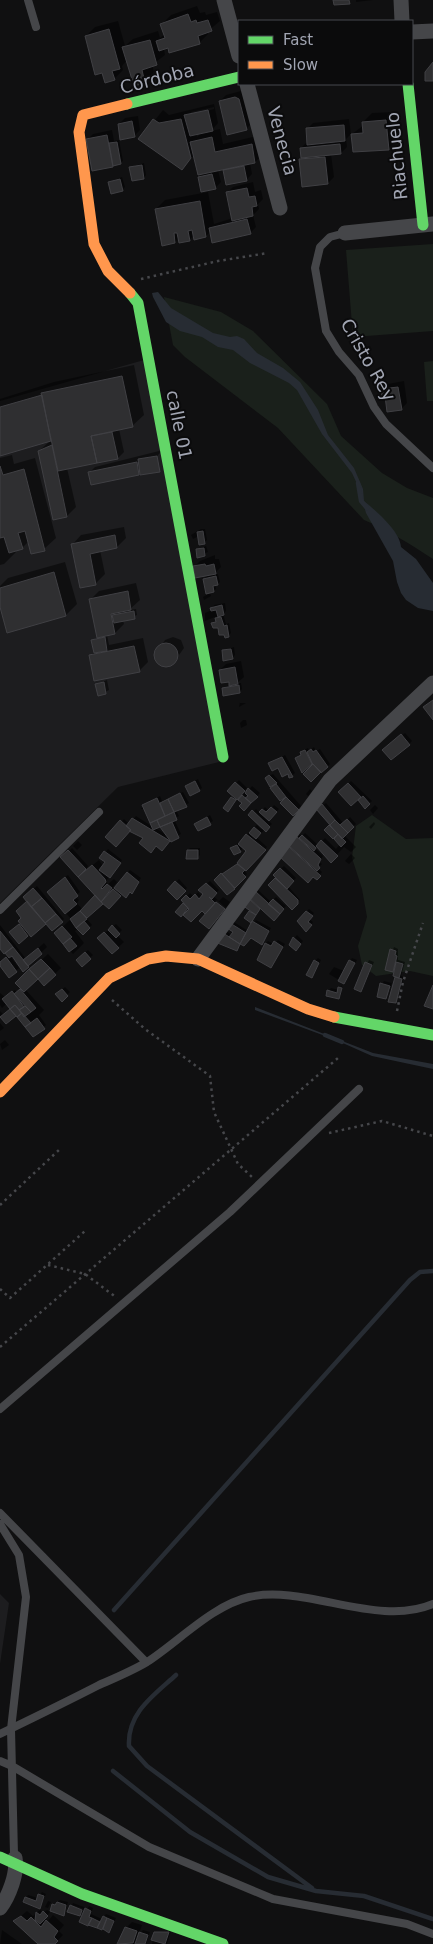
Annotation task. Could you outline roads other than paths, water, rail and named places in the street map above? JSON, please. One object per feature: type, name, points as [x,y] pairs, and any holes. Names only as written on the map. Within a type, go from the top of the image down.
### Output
[{"type":"street","points":[[224,0],[238,52]]},
{"type":"street","points":[[401,0],[402,20]]},
{"type":"street","points":[[413,32],[433,31]]},
{"type":"street","name":"Córdoba","points":[[83,115],[238,76]]},
{"type":"street","name":"Venecia","points":[[247,85],[280,208]]},
{"type":"street","name":"Riachuelo","points":[[408,85],[428,225]]},
{"type":"street","name":"calle 01","points":[[83,115],[79,132],[94,244],[99,262],[111,278],[123,284],[138,303],[223,757]]},
{"type":"street","name":"Cristo Rey","points":[[345,232],[428,225]]},
{"type":"street","points":[[198,959],[330,780],[433,683]]},
{"type":"street","points":[[0,1092],[97,988],[115,975],[148,959],[166,956],[198,959],[308,1009],[334,1016],[433,1035]]},
{"type":"street","points":[[2,1902],[10,1859],[158,1924],[223,1944]]},
{"type":"lane","points":[[28,0],[36,26]]},
{"type":"lane","name":"Cristo Rey","points":[[345,232],[330,237],[320,247],[315,268],[326,331],[359,375],[374,407],[386,424],[433,468]]},
{"type":"lane","points":[[0,910],[99,812]]},
{"type":"lane","points":[[0,1409],[230,1212],[359,1088]]},
{"type":"lane","points":[[0,1513],[146,1662]]},
{"type":"lane","points":[[0,1524],[19,1555],[26,1597],[11,1729],[10,1859]]},
{"type":"lane","points":[[0,1734],[146,1662],[222,1609],[248,1597],[268,1594],[334,1602],[375,1611],[424,1608],[433,1604]]},
{"type":"lane","points":[[0,1761],[12,1766],[149,1847],[273,1899],[407,1924],[433,1934]]},
{"type":"waterway","points":[[358,483],[361,501],[367,508]]},
{"type":"waterway","points":[[325,1035],[342,1042]]},
{"type":"waterway","points":[[114,1610],[410,1280],[420,1272],[433,1271]]},
{"type":"waterway","points":[[176,1675],[137,1714],[132,1724],[129,1746],[147,1766],[312,1888]]},
{"type":"waterway","points":[[113,1771],[190,1832],[268,1877],[316,1891],[364,1896],[433,1919]]}]
